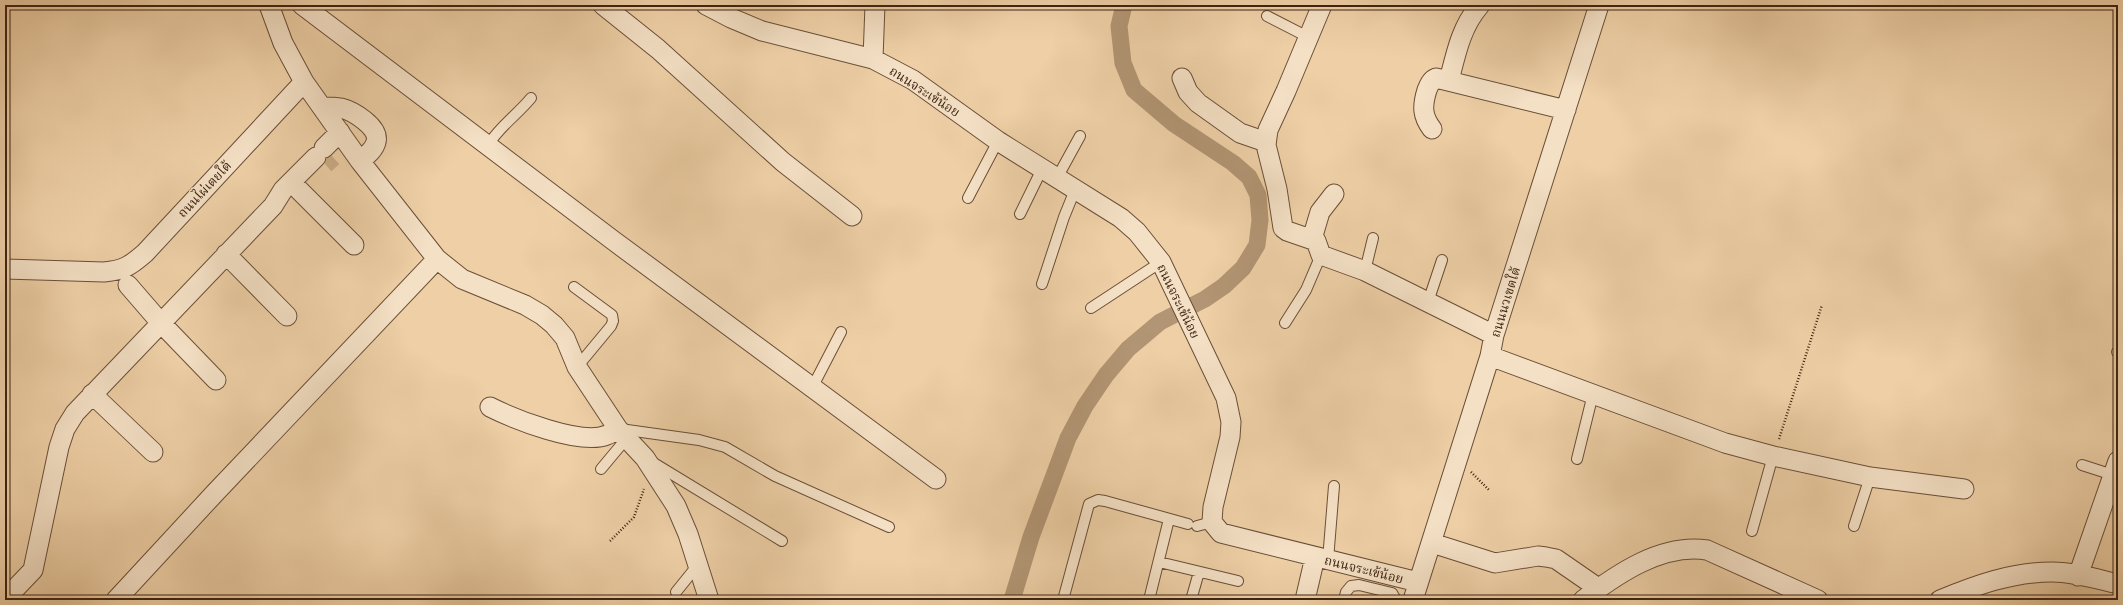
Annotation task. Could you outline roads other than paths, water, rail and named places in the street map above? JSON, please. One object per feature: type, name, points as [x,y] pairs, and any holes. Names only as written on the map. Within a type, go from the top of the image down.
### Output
[{"type":"street","points":[[269,5],[283,43],[304,82],[360,161],[437,259],[462,278],[525,305],[542,315],[554,325],[564,338],[577,367],[622,434],[649,463],[676,506],[688,534],[708,600]]},
{"type":"street","points":[[302,5],[812,388],[936,479]]},
{"type":"street","points":[[603,5],[658,49],[783,162],[852,216]]},
{"type":"street","name":"ถนนจระเข้น้อย","points":[[706,5],[731,18],[762,31],[873,59],[913,80],[998,140],[1121,218],[1136,232],[1160,262],[1172,283],[1226,398],[1231,422],[1230,437],[1213,507],[1199,524],[1221,533],[1418,582]]},
{"type":"street","points":[[873,59],[875,5]]},
{"type":"street","points":[[1322,5],[1273,118],[1266,142],[1284,228],[1317,247],[1494,335]]},
{"type":"street","points":[[1449,81],[1463,29],[1471,15],[1480,5]]},
{"type":"street","name":"ถนนนวเขตใต้","points":[[1413,600],[1490,356],[1494,335],[1599,5]]},
{"type":"street","points":[[1182,78],[1188,92],[1198,103],[1240,132],[1266,142]]},
{"type":"street","points":[[1432,129],[1425,120],[1423,109],[1430,84],[1436,78],[1566,110]]},
{"type":"street","name":"ถนนไผ่เตยใต้","points":[[5,269],[104,272],[131,266],[145,253],[304,82]]},
{"type":"street","points":[[322,107],[340,108],[367,122],[376,135],[376,142],[372,150],[360,161]]},
{"type":"street","points":[[11,593],[33,570],[59,447],[65,429],[75,413],[160,322],[273,206],[284,204],[295,187],[343,137]]},
{"type":"street","points":[[295,187],[354,246]]},
{"type":"street","points":[[1317,247],[1320,212],[1334,194]]},
{"type":"street","points":[[226,254],[286,316]]},
{"type":"street","points":[[116,600],[214,494],[437,259]]},
{"type":"street","points":[[128,285],[160,322],[216,380]]},
{"type":"street","points":[[1490,356],[1684,429],[1773,456],[1870,477],[1964,489]]},
{"type":"street","points":[[92,394],[153,452]]},
{"type":"street","points":[[490,407],[526,423],[577,436],[593,438],[622,434]]},
{"type":"street","points":[[2078,576],[2115,468]]},
{"type":"street","points":[[1432,543],[1495,563],[1538,556],[1556,559],[1605,584]]},
{"type":"street","points":[[1583,600],[1605,584],[1645,562],[1676,550],[1690,548],[1707,550],[1818,600]]},
{"type":"street","points":[[1305,600],[1321,558]]},
{"type":"street","points":[[1940,600],[2001,578],[2053,572],[2118,584]]},
{"type":"lane","points":[[1267,16],[1308,37]]},
{"type":"lane","points":[[488,145],[504,124],[519,113],[531,98]]},
{"type":"lane","points":[[1020,214],[1080,136]]},
{"type":"lane","points":[[968,198],[998,140]]},
{"type":"lane","points":[[1042,284],[1064,217],[1075,190]]},
{"type":"lane","points":[[1365,271],[1373,238]]},
{"type":"lane","points":[[1285,323],[1306,290],[1317,247]]},
{"type":"lane","points":[[1428,302],[1442,260]]},
{"type":"lane","points":[[1091,308],[1160,262]]},
{"type":"lane","points":[[574,287],[612,315],[613,321],[611,326],[577,367]]},
{"type":"lane","points":[[812,388],[841,332]]},
{"type":"lane","points":[[1577,459],[1593,394]]},
{"type":"lane","points":[[601,469],[622,434],[699,440],[725,447],[775,476],[889,527]]},
{"type":"lane","points":[[1752,531],[1773,456]]},
{"type":"lane","points":[[649,463],[782,541]]},
{"type":"lane","points":[[2082,465],[2115,468]]},
{"type":"lane","points":[[1854,526],[1870,477]]},
{"type":"lane","points":[[1321,558],[1334,486]]},
{"type":"lane","points":[[1063,600],[1089,504],[1098,500],[1105,501],[1169,519],[1199,524]]},
{"type":"lane","points":[[1149,600],[1169,519]]},
{"type":"lane","points":[[1159,562],[1238,581]]},
{"type":"lane","points":[[676,592],[697,566]]},
{"type":"lane","points":[[1191,600],[1199,572]]},
{"type":"lane","points":[[1344,600],[1346,592],[1351,586],[1358,585],[1392,593],[1396,600]]},
{"type":"waterway","points":[[1012,600],[1031,537],[1068,438],[1085,406],[1106,375],[1128,349],[1160,322],[1205,299],[1224,286],[1243,268],[1257,245],[1260,220],[1258,195],[1249,177],[1233,163],[1174,124],[1134,90],[1123,63],[1119,26],[1124,5]]},
{"type":"tunnel","points":[[325,164],[333,157]]}]
